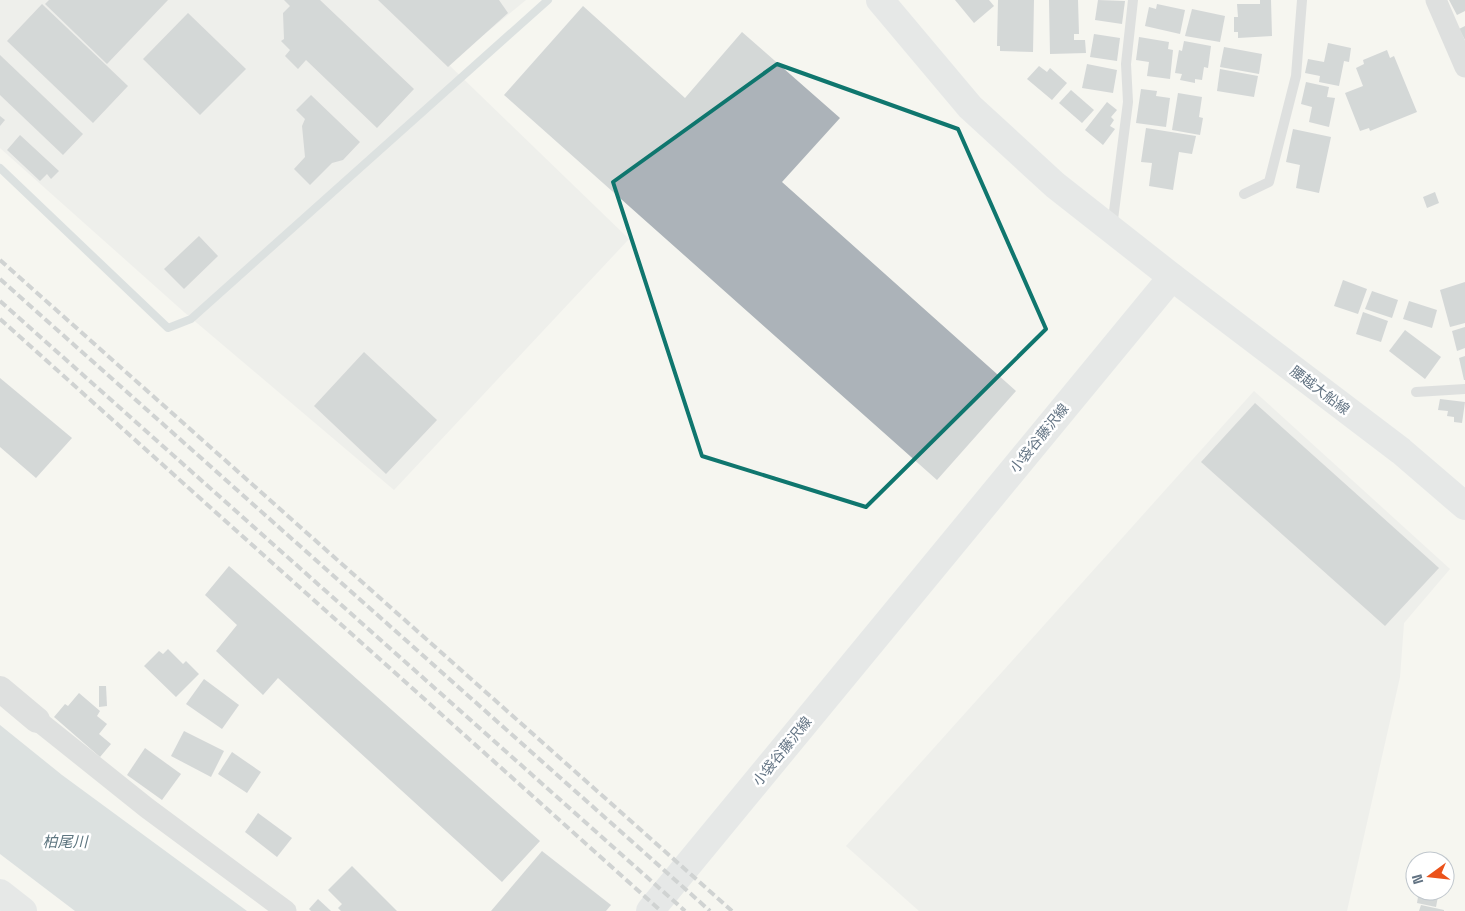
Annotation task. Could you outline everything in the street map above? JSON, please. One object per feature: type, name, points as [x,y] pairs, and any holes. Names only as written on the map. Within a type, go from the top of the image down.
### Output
[{"type":"main road","points":[[880,0],[970,106],[1055,185],[1172,277]]},
{"type":"main road","name":"腰越大船線","points":[[1172,277],[1401,450],[1465,506]]},
{"type":"main road","name":"小袋谷藤沢線","points":[[650,911],[1172,277]]},
{"type":"main road","points":[[0,893],[23,911]]},
{"type":"street","points":[[1436,0],[1465,67]]},
{"type":"street","points":[[0,688],[147,808],[286,911]]},
{"type":"lane","points":[[1112,230],[1128,102],[1126,64],[1133,0]]},
{"type":"lane","points":[[1244,194],[1269,182],[1296,76],[1302,0]]},
{"type":"lane","points":[[1416,392],[1465,389]]},
{"type":"highlighted area","points":[[777,64],[958,129],[1046,329],[866,507],[702,456],[613,182]]},
{"type":"shaded area","points":[[0,0],[526,0],[448,64],[629,239],[394,490],[184,312],[0,148]]},
{"type":"shaded area","points":[[1254,391],[1450,569],[1404,623],[1400,677],[1347,911],[919,911],[846,846]]},
{"type":"water","name":"柏尾川","points":[[0,725],[62,775],[247,911],[75,911],[0,854]]},
{"type":"building","points":[[49,0],[168,0],[107,64],[45,4]]},
{"type":"building","points":[[284,0],[320,0],[414,89],[377,128],[306,60],[298,69],[285,56],[290,50],[281,41],[284,39],[283,13],[290,6]]},
{"type":"building","points":[[378,0],[499,0],[508,13],[448,67]]},
{"type":"building","points":[[955,0],[989,0],[994,6],[974,23]]},
{"type":"building","points":[[998,0],[1034,0],[1033,52],[1000,51],[1000,46],[997,46]]},
{"type":"building","points":[[1049,0],[1078,0],[1079,34],[1074,34],[1074,40],[1085,40],[1086,53],[1050,54]]},
{"type":"building","points":[[1098,0],[1125,1],[1122,24],[1095,20]]},
{"type":"building","points":[[1260,0],[1271,0],[1272,36],[1238,38],[1238,32],[1234,32],[1234,17],[1238,17],[1237,4],[1260,4]]},
{"type":"building","points":[[1449,0],[1465,0],[1465,11],[1457,15]]},
{"type":"building","points":[[42,4],[128,86],[93,123],[7,41]]},
{"type":"building","points":[[1157,4],[1185,10],[1180,34],[1145,26],[1149,7],[1156,9]]},
{"type":"building","points":[[583,6],[685,98],[742,32],[840,118],[782,182],[1016,391],[937,480],[504,95]]},
{"type":"building","points":[[1192,9],[1225,16],[1220,42],[1185,36]]},
{"type":"building","points":[[188,13],[246,69],[200,115],[143,59]]},
{"type":"building","points":[[1465,26],[1465,40],[1459,29]]},
{"type":"building","points":[[1094,34],[1120,38],[1117,61],[1090,57]]},
{"type":"building","points":[[1139,37],[1169,42],[1168,49],[1173,50],[1170,79],[1147,76],[1149,62],[1136,60]]},
{"type":"building","points":[[1184,41],[1211,46],[1208,68],[1204,67],[1202,80],[1195,79],[1195,83],[1180,80],[1182,74],[1175,73],[1179,50],[1182,51]]},
{"type":"building","points":[[1328,43],[1351,48],[1349,62],[1344,61],[1339,86],[1319,82],[1320,76],[1305,73],[1308,59],[1324,62]]},
{"type":"building","points":[[1224,47],[1262,54],[1259,74],[1220,67]]},
{"type":"building","points":[[1387,50],[1390,58],[1394,56],[1417,112],[1370,131],[1369,128],[1360,131],[1345,93],[1363,86],[1356,68],[1364,64],[1363,60]]},
{"type":"building","points":[[0,55],[83,134],[63,155],[0,95]]},
{"type":"building","points":[[1087,64],[1117,70],[1113,93],[1082,88]]},
{"type":"building","points":[[1039,66],[1047,72],[1050,68],[1067,83],[1052,100],[1027,79]]},
{"type":"building","points":[[1220,69],[1258,76],[1254,97],[1217,91]]},
{"type":"building","points":[[1306,82],[1329,87],[1327,97],[1335,98],[1329,127],[1309,122],[1312,107],[1301,104]]},
{"type":"building","points":[[1141,89],[1157,91],[1156,96],[1170,98],[1166,127],[1136,123]]},
{"type":"building","points":[[1071,90],[1094,110],[1082,123],[1059,103]]},
{"type":"building","points":[[1178,93],[1202,97],[1199,117],[1203,118],[1200,135],[1172,130]]},
{"type":"building","points":[[311,95],[360,142],[343,160],[332,163],[310,185],[294,169],[305,157],[302,126],[305,119],[296,110]]},
{"type":"building","points":[[1107,102],[1117,110],[1111,117],[1114,120],[1110,126],[1115,129],[1103,145],[1085,130]]},
{"type":"building","points":[[0,116],[5,120],[0,126]]},
{"type":"building","points":[[1146,128],[1196,136],[1192,154],[1179,152],[1173,190],[1149,186],[1152,163],[1141,162]]},
{"type":"building","points":[[1293,129],[1331,137],[1319,193],[1296,188],[1300,165],[1286,162]]},
{"type":"building","points":[[20,135],[59,171],[51,179],[47,174],[40,181],[7,150]]},
{"type":"building","points":[[1435,192],[1439,203],[1427,208],[1423,197]]},
{"type":"building","points":[[199,236],[218,256],[184,289],[164,269]]},
{"type":"building","points":[[1343,280],[1367,289],[1358,314],[1334,306]]},
{"type":"building","points":[[1465,282],[1465,323],[1450,327],[1440,290]]},
{"type":"building","points":[[1372,291],[1398,300],[1392,318],[1365,309]]},
{"type":"building","points":[[1409,301],[1437,310],[1432,328],[1403,319]]},
{"type":"building","points":[[1363,312],[1388,321],[1381,342],[1356,334]]},
{"type":"building","points":[[1465,327],[1465,348],[1457,351],[1452,331]]},
{"type":"building","points":[[1405,330],[1441,357],[1425,379],[1389,351]]},
{"type":"building","points":[[364,352],[437,420],[386,474],[314,406]]},
{"type":"building","points":[[1465,356],[1465,380],[1464,380],[1459,358]]},
{"type":"building","points":[[0,378],[72,438],[36,478],[0,447]]},
{"type":"building","points":[[1440,399],[1465,402],[1462,423],[1454,422],[1454,417],[1447,416],[1448,411],[1438,410]]},
{"type":"building","points":[[1255,403],[1439,568],[1385,626],[1201,462]]},
{"type":"building","points":[[229,566],[540,841],[502,882],[278,678],[263,695],[216,651],[237,625],[205,595]]},
{"type":"building","points":[[168,649],[183,664],[186,661],[199,674],[176,697],[144,666],[159,651],[163,654]]},
{"type":"building","points":[[204,679],[239,705],[222,729],[186,704]]},
{"type":"building","points":[[99,686],[106,686],[107,706],[99,707]]},
{"type":"building","points":[[79,693],[100,711],[97,716],[107,724],[99,734],[111,744],[100,757],[54,717],[65,704],[68,706]]},
{"type":"building","points":[[184,731],[224,751],[211,777],[171,756]]},
{"type":"building","points":[[145,748],[181,774],[162,800],[127,775]]},
{"type":"building","points":[[232,752],[261,772],[247,793],[218,774]]},
{"type":"building","points":[[258,813],[292,838],[277,857],[245,832]]},
{"type":"building","points":[[542,851],[611,905],[606,911],[491,911]]},
{"type":"building","points":[[352,866],[397,911],[341,911],[338,908],[342,904],[328,890]]},
{"type":"building","points":[[318,899],[331,911],[311,911],[309,909]]},
{"type":"building","points":[[1417,901],[1437,901],[1436,907],[1417,903]]},
{"type":"building","points":[[1421,905],[1444,910],[1444,911],[1419,911]]},
{"type":"waterway","points":[[0,168],[168,328],[191,319],[548,0]]},
{"type":"railway","points":[[0,260],[732,911]]},
{"type":"railway","points":[[0,279],[710,911]]},
{"type":"railway","points":[[0,301],[685,911]]},
{"type":"railway","points":[[0,319],[661,911]]}]
